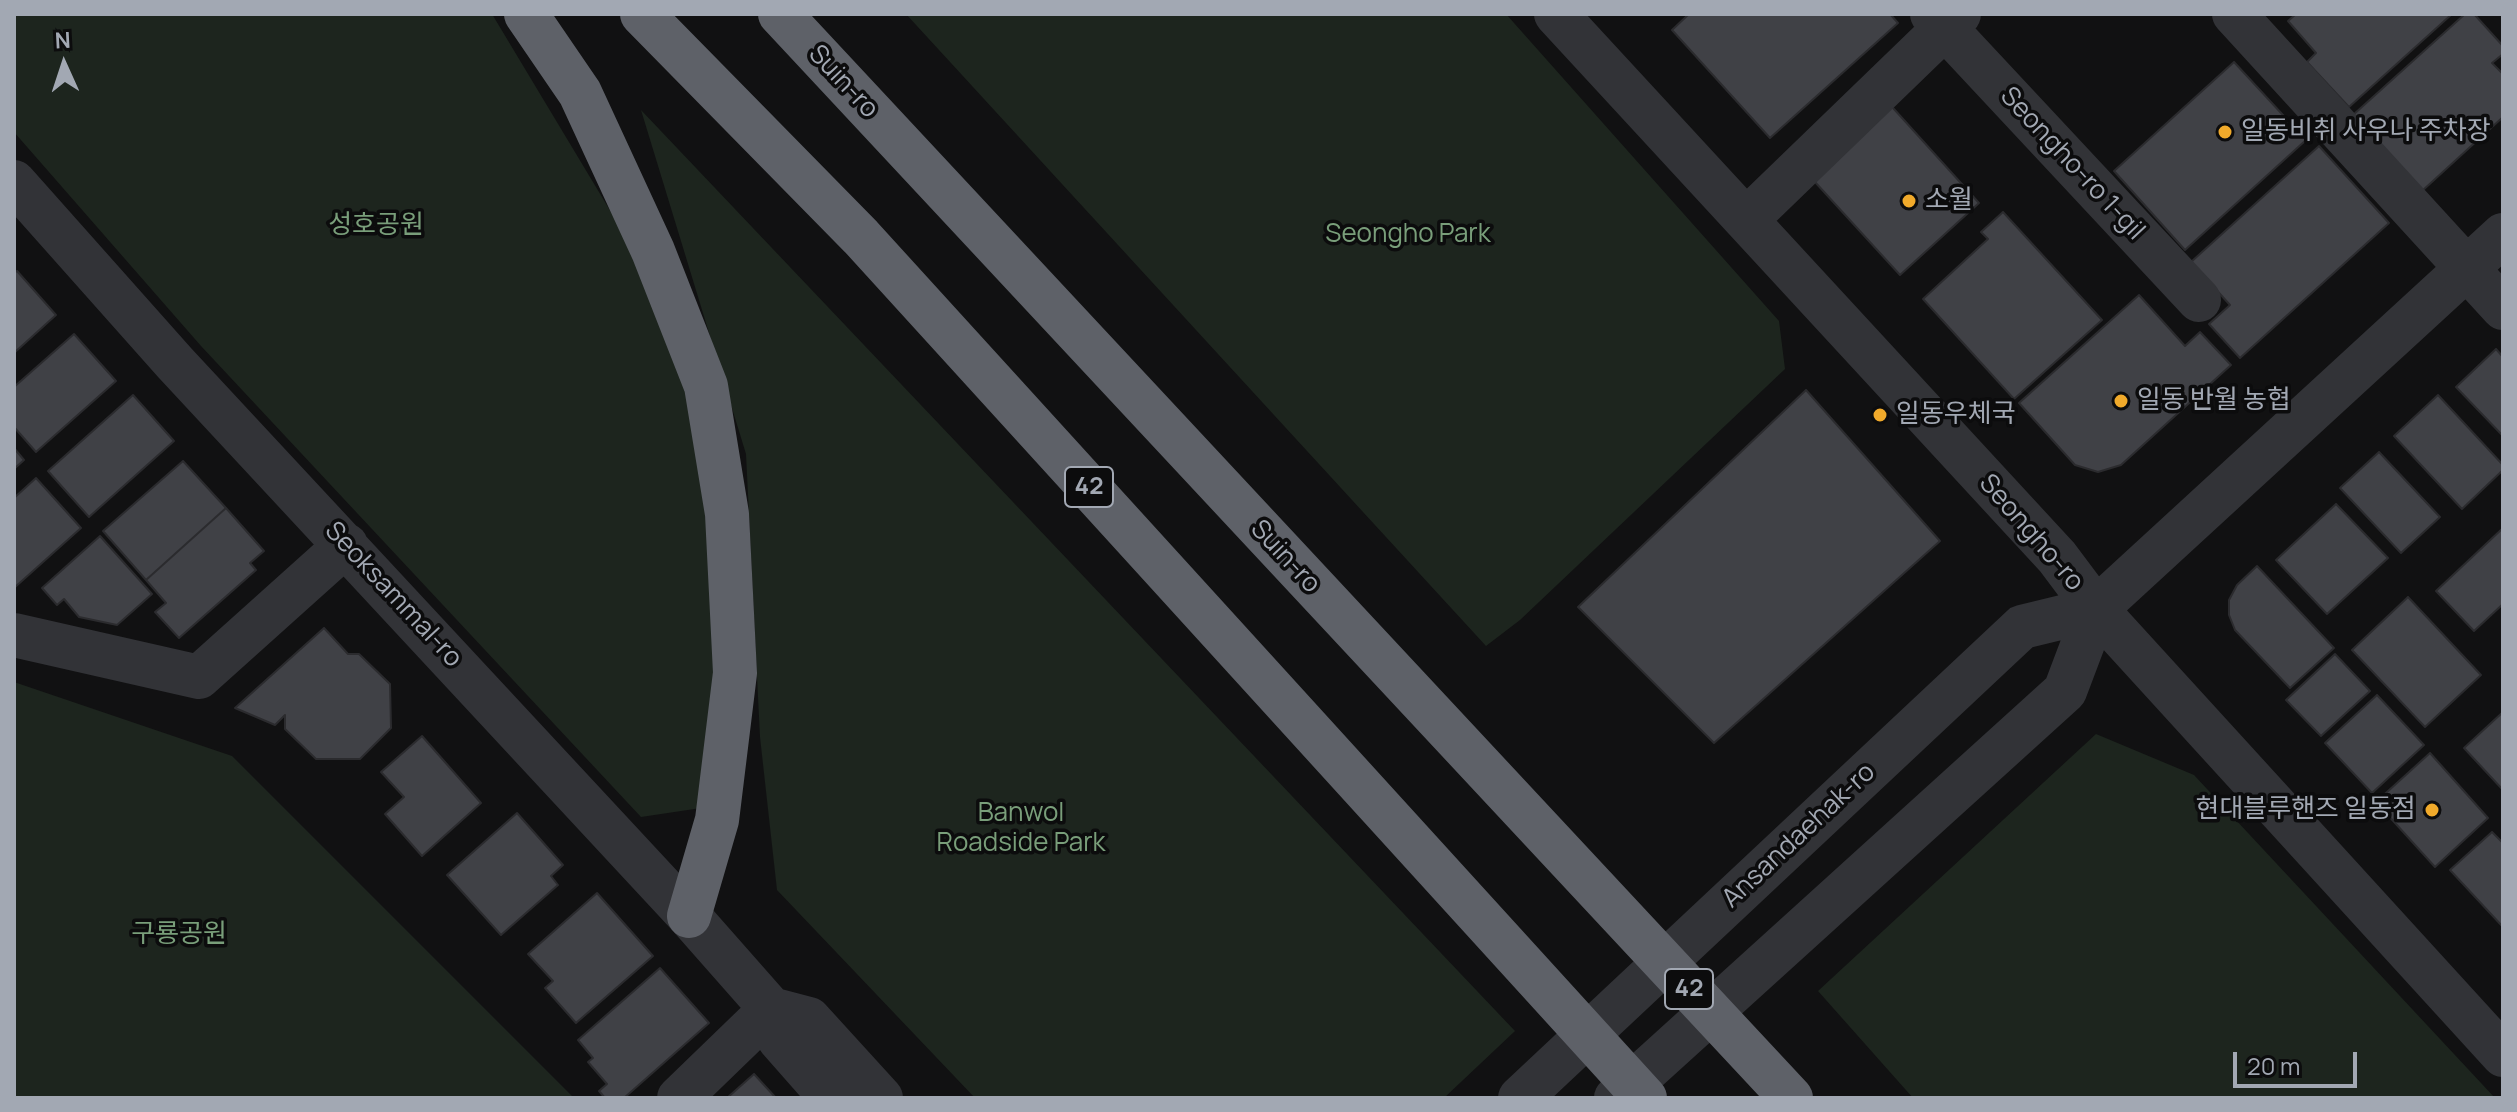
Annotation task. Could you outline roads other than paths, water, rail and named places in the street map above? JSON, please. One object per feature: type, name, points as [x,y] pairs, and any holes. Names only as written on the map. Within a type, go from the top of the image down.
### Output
[{"type":"highway","points":[[526,14],[580,93],[653,251],[706,386],[727,514],[735,673],[717,820],[689,916]]},
{"type":"highway","name":"42","points":[[642,14],[861,237],[1645,1098]]},
{"type":"highway","name":"Suin-ro","points":[[780,14],[1780,1086]]},
{"type":"street","name":"Seongho-ro","points":[[1556,14],[2057,557],[2096,609],[2503,1055]]},
{"type":"street","points":[[2234,14],[2503,308]]},
{"type":"street","name":"Seongho-ro 1-gil","points":[[1747,219],[1945,18],[2199,300]]},
{"type":"street","name":"Seoksammal-ro","points":[[14,182],[175,363],[689,916],[771,1009],[779,1039],[831,1098]]},
{"type":"street","name":"Ansandaehak-ro","points":[[1616,1098],[2065,691],[2096,609],[2503,235]]},
{"type":"street","points":[[14,635],[199,677],[346,545]]},
{"type":"street","name":"Ansandaehak-ro","points":[[1520,1098],[2022,627],[2096,609]]},
{"type":"street","points":[[679,1098],[771,1009],[809,1019],[881,1098]]},
{"type":"place","name":"일동비취 사우나 주차장","points":[[2225,132]]},
{"type":"place","name":"소월","points":[[1909,201]]},
{"type":"place","name":"일동 반월 농협","points":[[2121,401]]},
{"type":"place","name":"일동우체국","points":[[1880,415]]},
{"type":"place","name":"현대블루핸즈 일동점","points":[[2432,810]]},
{"type":"park label","name":"성호공원","points":[[376,226]]},
{"type":"park label","name":"Seongho Park","points":[[1408,235]]},
{"type":"park label","name":"Banwol Roadside Park","points":[[1021,829]]},
{"type":"park label","name":"구룡공원","points":[[179,935]]}]
